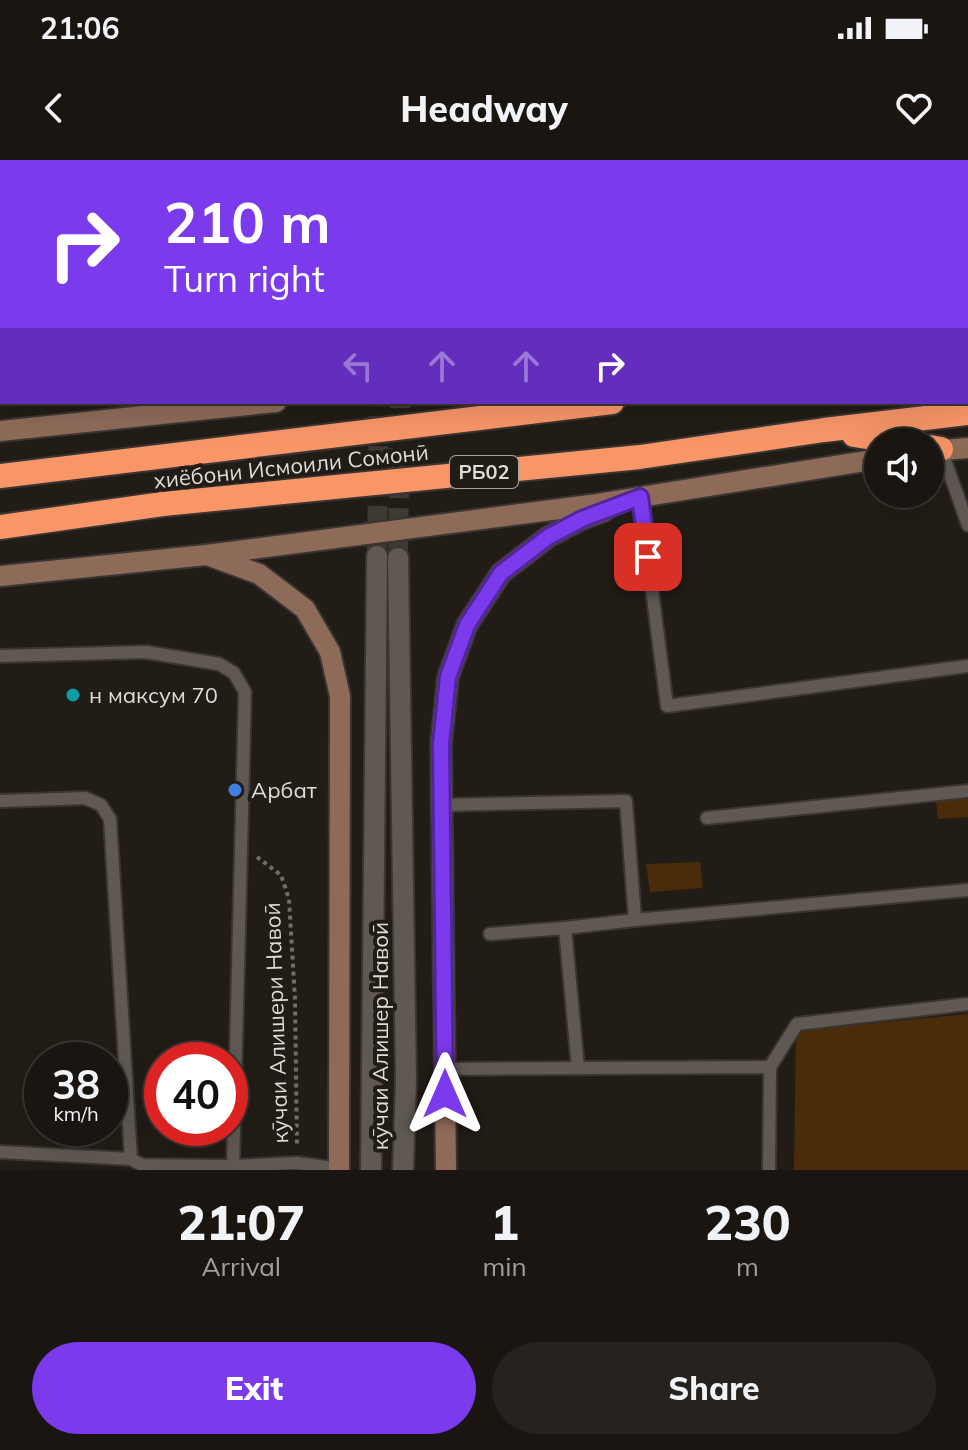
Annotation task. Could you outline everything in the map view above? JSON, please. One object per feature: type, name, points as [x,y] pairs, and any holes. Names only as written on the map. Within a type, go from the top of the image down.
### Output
[{"type":"highway","name":"хиёбони Исмоили Сомонӣ","points":[[0,476],[595,404]]},
{"type":"highway","name":"хиёбони Исмоили Сомонӣ","points":[[0,527],[163,504],[640,457],[968,413]]},
{"type":"highway","points":[[824,430],[864,436]]},
{"type":"street","points":[[0,431],[244,404]]},
{"type":"street","points":[[944,449],[968,448]]},
{"type":"street","points":[[0,576],[206,555],[640,497],[864,461]]},
{"type":"street","points":[[446,1170],[441,744],[448,677],[467,625],[501,573],[548,537],[582,519],[640,497]]},
{"type":"street","points":[[206,555],[259,574],[305,609],[330,652],[336,674],[340,696],[339,1170]]},
{"type":"street","name":"кӯчаи Алишер Навоӣ","points":[[371,1170],[377,556]]},
{"type":"street","name":"кӯчаи Алишер Навоӣ","points":[[398,558],[406,1081],[403,1170]]},
{"type":"lane","points":[[944,471],[968,525]]},
{"type":"lane","points":[[640,497],[667,706],[968,666]]},
{"type":"lane","points":[[0,656],[146,652],[219,664],[234,673],[245,692],[233,1166]]},
{"type":"lane","points":[[707,818],[968,791]]},
{"type":"lane","points":[[0,801],[85,798],[101,805],[110,819],[138,1164]]},
{"type":"lane","points":[[443,805],[626,801],[635,920]]},
{"type":"lane","points":[[490,934],[968,890]]},
{"type":"lane","points":[[565,928],[578,1068]]},
{"type":"lane","points":[[769,1170],[770,1067],[797,1024],[968,1004]]},
{"type":"lane","points":[[445,1069],[770,1067]]},
{"type":"lane","points":[[0,1152],[138,1164],[233,1166],[297,1163],[339,1170]]},
{"type":"path","name":"кӯчаи Алишери Навоӣ","points":[[242,846],[281,875],[289,899],[295,999],[297,1163]]},
{"type":"shaded area","points":[[968,788],[968,817],[938,819],[935,791]]},
{"type":"shaded area","points":[[700,862],[703,888],[650,892],[646,864]]},
{"type":"shaded area","points":[[968,1014],[968,1170],[794,1170],[796,1031]]},
{"type":"tunnel","points":[[377,556],[379,404]]},
{"type":"tunnel","points":[[398,558],[400,404]]},
{"type":"place","name":"н максум 70","points":[[73,695]]},
{"type":"place","name":"Арбат","points":[[235,790]]},
{"type":"route","points":[[445,1094],[441,744],[448,677],[467,625],[501,573],[548,537],[582,519],[640,497],[648,557]]}]
